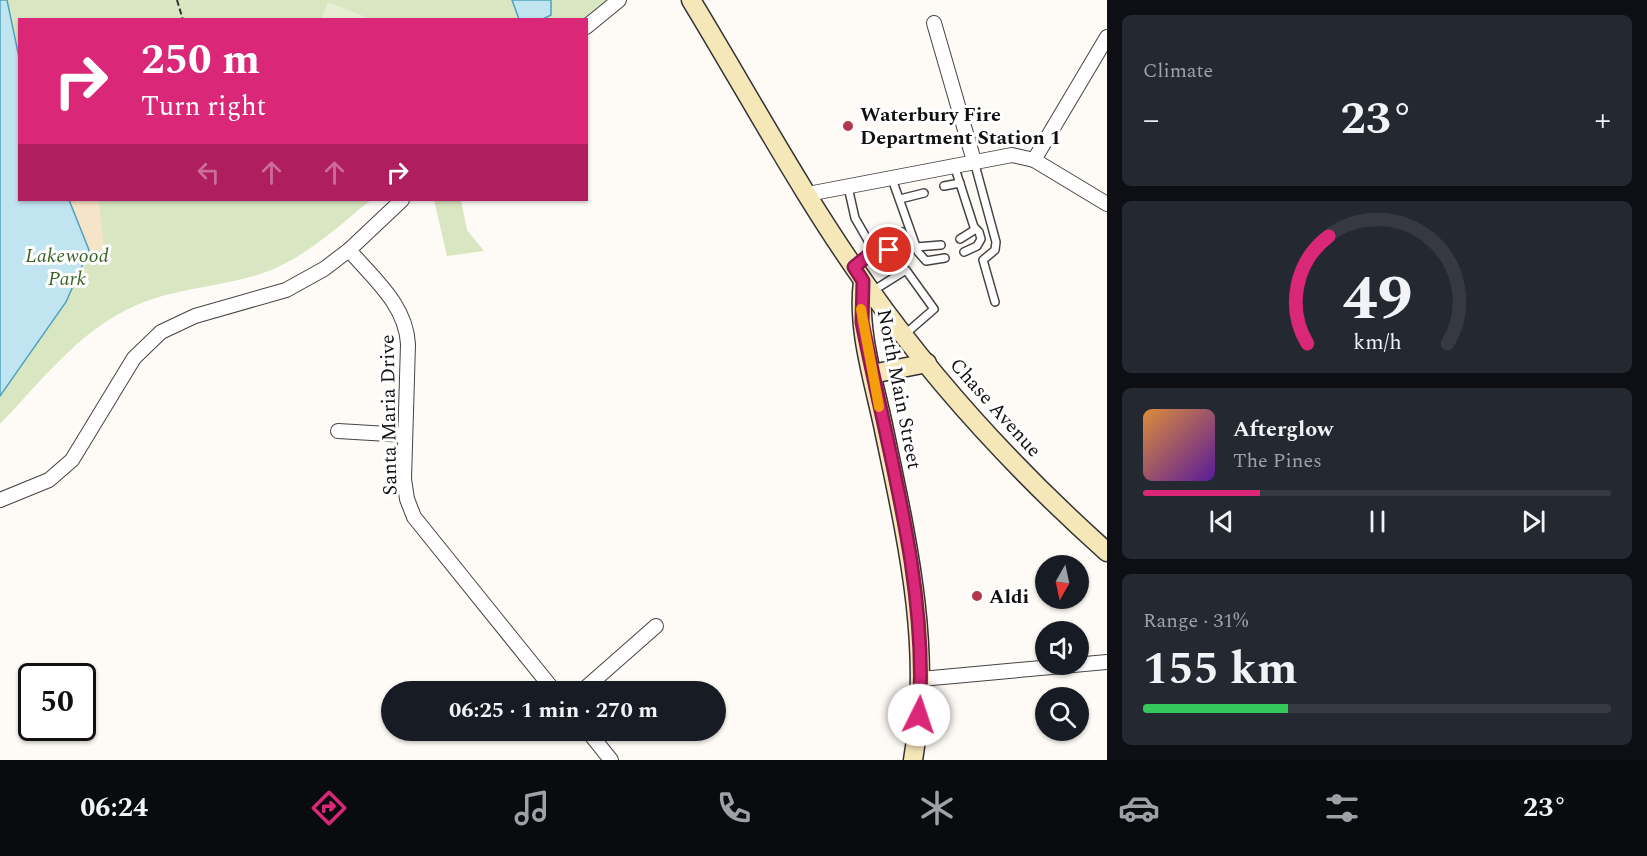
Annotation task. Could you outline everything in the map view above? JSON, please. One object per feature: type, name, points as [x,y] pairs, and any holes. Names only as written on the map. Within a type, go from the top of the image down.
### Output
[{"type":"main road","points":[[691,0],[808,194],[863,280]]},
{"type":"main road","name":"Chase Avenue","points":[[863,280],[927,363],[1015,464],[1107,552]]},
{"type":"main road","name":"North Main Street","points":[[863,280],[861,314],[914,585],[921,640],[921,679],[913,760]]},
{"type":"main road","points":[[872,374],[927,363]]},
{"type":"street","points":[[588,25],[619,0]]},
{"type":"street","points":[[934,23],[974,161]]},
{"type":"street","points":[[1034,160],[1107,37]]},
{"type":"street","points":[[808,194],[1012,155],[1034,160],[1107,204]]},
{"type":"street","points":[[0,500],[49,480],[72,460],[134,358],[161,332],[195,316],[286,290],[324,269],[349,250],[401,201]]},
{"type":"street","name":"Santa Maria Drive","points":[[349,250],[394,302],[405,323],[408,344],[405,489],[414,517],[546,681]]},
{"type":"street","points":[[338,431],[405,435]]},
{"type":"street","points":[[594,681],[656,626]]},
{"type":"street","points":[[921,679],[1107,662]]},
{"type":"street","points":[[595,741],[610,760]]},
{"type":"lane","points":[[974,161],[996,242],[994,250],[983,260],[995,302]]},
{"type":"lane","points":[[954,165],[981,239],[977,246],[964,252]]},
{"type":"lane","points":[[892,179],[916,247],[926,261],[945,258]]},
{"type":"lane","points":[[944,186],[960,183]]},
{"type":"lane","points":[[848,187],[855,218],[876,255],[902,244],[902,232]]},
{"type":"lane","points":[[900,199],[924,192]]},
{"type":"lane","points":[[960,239],[976,229]]},
{"type":"lane","points":[[916,247],[941,244]]},
{"type":"lane","points":[[863,280],[874,251]]},
{"type":"lane","points":[[863,280],[906,270],[934,309],[904,335]]},
{"type":"path","points":[[177,0],[182,18]]},
{"type":"green space","name":"Lakewood Park","points":[[0,0],[607,0],[586,18],[18,18],[18,201],[370,201],[303,253],[273,269],[239,280],[151,299],[117,315],[69,351],[0,424]]},
{"type":"green space","points":[[328,2],[368,18],[321,18]]},
{"type":"green space","points":[[434,201],[461,201],[467,230],[484,251],[447,256]]},
{"type":"sand","points":[[59,201],[99,201],[104,248],[99,253],[84,248],[69,224]]},
{"type":"water","points":[[0,0],[7,0],[18,52],[18,201],[69,201],[89,250],[66,302],[0,396]]},
{"type":"water","points":[[512,0],[551,0],[551,15],[545,18],[519,18]]},
{"type":"slow traffic","points":[[861,309],[879,407]]},
{"type":"place","name":"Waterbury Fire Department Station 1","points":[[848,126]]},
{"type":"place","name":"Aldi","points":[[977,596]]},
{"type":"route","points":[[889,250],[876,255],[874,251],[854,267],[863,281],[862,322],[917,606],[921,640],[919,715]]}]
